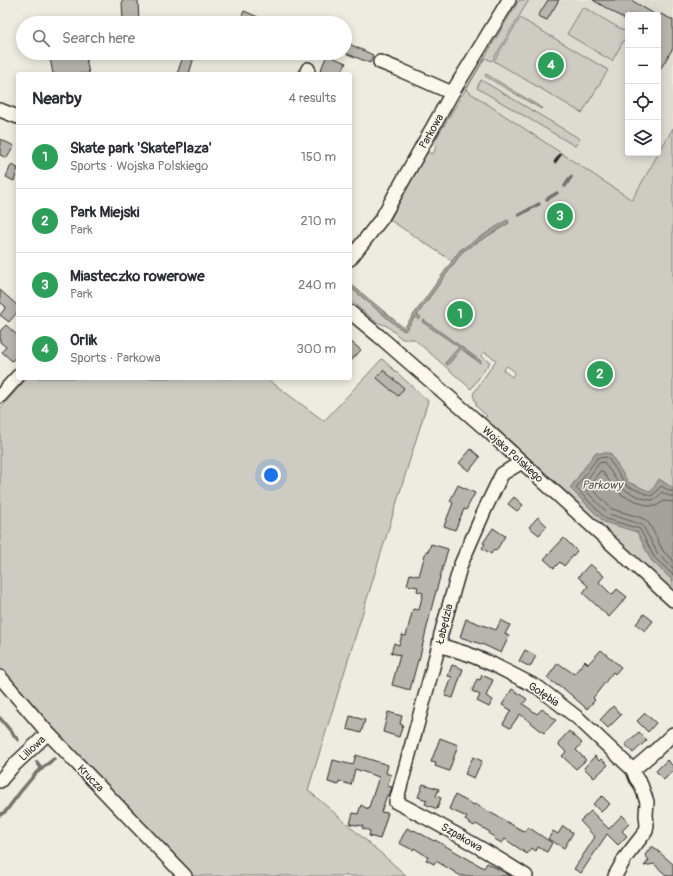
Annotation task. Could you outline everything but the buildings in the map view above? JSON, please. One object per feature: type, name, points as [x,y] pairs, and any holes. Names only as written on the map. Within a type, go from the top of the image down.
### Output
[{"type":"street","name":"Parkowa","points":[[352,256],[382,218],[452,93],[509,0]]},
{"type":"street","points":[[380,62],[452,93]]},
{"type":"street","points":[[0,110],[16,117]]},
{"type":"street","name":"Wojska Polskiego","points":[[352,314],[380,336],[522,462],[673,600]]},
{"type":"street","points":[[0,396],[16,378]]},
{"type":"street","name":"Łabędzia","points":[[396,802],[461,564],[502,474],[522,462]]},
{"type":"street","name":"Gołębia","points":[[439,646],[468,654],[492,664],[540,688],[579,719],[634,774],[641,785],[647,802],[646,831],[625,858],[615,876]]},
{"type":"street","name":"Krucza","points":[[0,677],[48,733],[185,876]]},
{"type":"street","name":"Liliowa","points":[[0,781],[11,768],[48,733]]},
{"type":"street","points":[[634,774],[673,734]]},
{"type":"street","name":"Szpakowa","points":[[396,802],[445,827],[526,876]]},
{"type":"shaded area","points":[[519,0],[529,0],[492,61],[485,58],[466,90],[632,200],[657,156],[661,156],[661,149],[673,128],[673,590],[484,418],[487,416],[477,407],[473,394],[496,360],[484,352],[481,356],[490,362],[471,389],[414,339],[402,339],[387,326],[376,322],[352,302],[352,289],[404,331],[415,317],[419,320],[416,315],[463,251],[509,223],[508,220],[455,256],[452,261],[390,220],[426,153],[433,154],[436,147],[434,142]],"holes":[[[507,366],[515,372],[512,377],[503,370]]]},
{"type":"shaded area","points":[[529,0],[673,0],[673,128],[661,149],[661,12],[625,12],[625,156],[657,156],[632,200],[466,90],[485,58],[492,61]]},
{"type":"shaded area","points":[[583,7],[625,31],[625,38],[612,61],[567,34]]},
{"type":"shaded area","points":[[520,18],[608,70],[582,113],[494,61]]},
{"type":"shaded area","points":[[486,74],[542,108],[541,109],[485,76]]},
{"type":"shaded area","points":[[481,80],[580,139],[575,146],[477,88]]},
{"type":"shaded area","points":[[382,359],[428,401],[308,790],[407,876],[193,876],[0,671],[0,409],[25,380],[269,380],[324,421]]},
{"type":"water","points":[[507,220],[509,223],[463,251],[417,315],[421,317],[419,320],[415,317],[405,331],[398,327],[352,289],[352,285],[404,328],[460,250]]},
{"type":"water","points":[[424,320],[481,361],[480,363],[461,349],[448,365],[445,363],[459,347],[422,322]]},
{"type":"water","name":"Parkowy","points":[[595,453],[610,453],[628,482],[651,492],[659,479],[673,488],[673,581],[651,560],[637,532],[604,522],[570,488]]},
{"type":"waterway","points":[[565,186],[571,177]]},
{"type":"waterway","points":[[547,199],[557,193]]},
{"type":"waterway","points":[[519,215],[539,204]]},
{"type":"waterway","points":[[0,718],[18,740]]},
{"type":"waterway","points":[[0,815],[6,811],[36,773],[54,759]]},
{"type":"waterway","points":[[37,762],[42,769]]},
{"type":"railway","points":[[555,162],[560,155]]},
{"type":"place","name":"Orlik","points":[[551,65]]},
{"type":"place","name":"Miasteczko rowerowe","points":[[560,216]]},
{"type":"place","name":"Skate park 'SkatePlaza'","points":[[460,314]]},
{"type":"place","name":"Park Miejski","points":[[600,374]]}]
